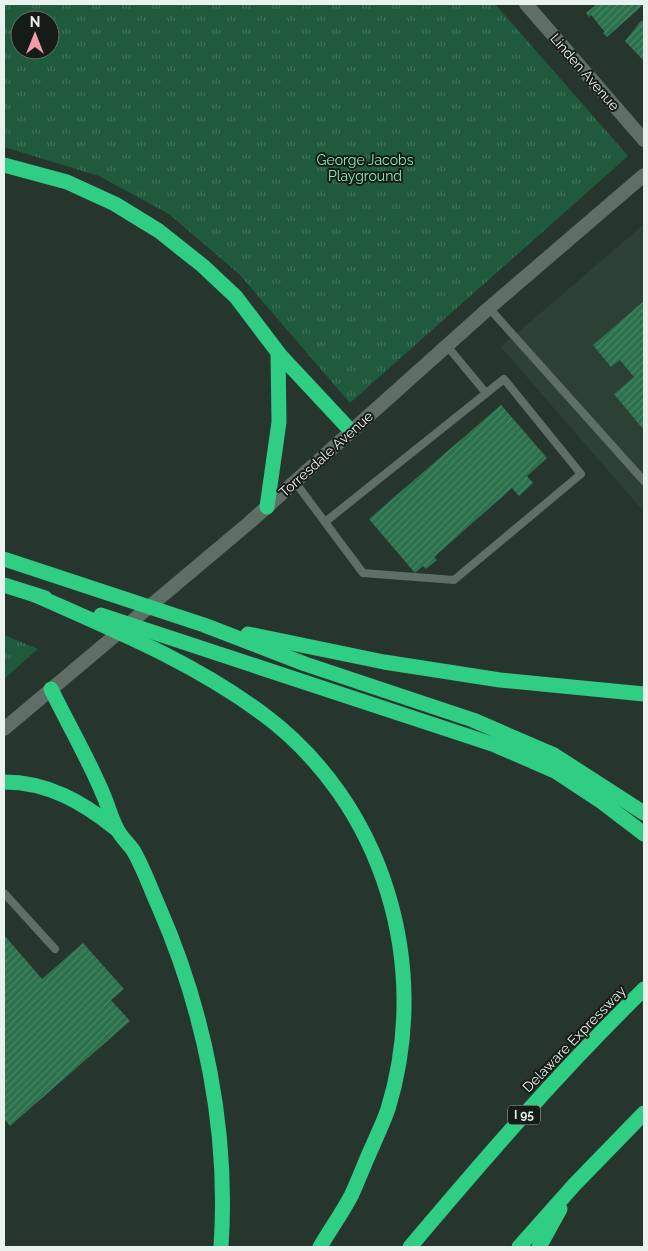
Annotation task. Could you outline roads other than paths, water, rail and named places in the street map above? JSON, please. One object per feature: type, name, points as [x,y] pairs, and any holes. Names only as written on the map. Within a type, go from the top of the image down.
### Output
[{"type":"highway","points":[[4,165],[67,182],[115,204],[159,231],[203,266],[236,297],[278,353],[351,431]]},
{"type":"highway","points":[[267,507],[279,422],[278,353]]},
{"type":"highway","points":[[4,559],[204,625],[305,664],[473,720],[554,755],[644,813]]},
{"type":"highway","points":[[4,585],[35,596],[144,627],[495,745],[555,771],[602,802],[644,834]]},
{"type":"highway","points":[[35,596],[172,657],[264,715],[310,757],[339,791],[382,873],[397,924],[405,984],[402,1046],[388,1110],[350,1196],[320,1247]]},
{"type":"highway","points":[[204,625],[384,662],[500,680],[644,694]]},
{"type":"highway","points":[[51,689],[103,794],[117,828],[133,850],[176,946],[194,999],[208,1064],[220,1144],[222,1222],[220,1247]]},
{"type":"highway","points":[[4,782],[40,786],[60,792],[98,814],[117,828]]},
{"type":"highway","name":"Delaware Expressway","points":[[410,1247],[499,1142],[610,1022],[644,989]]},
{"type":"highway","points":[[519,1247],[575,1184],[644,1113]]},
{"type":"highway","points":[[539,1247],[575,1184]]},
{"type":"street","name":"Linden Avenue","points":[[526,4],[644,140]]},
{"type":"street","name":"Torresdale Avenue","points":[[4,729],[250,522],[489,308],[644,176]]},
{"type":"lane","points":[[489,308],[644,481]]},
{"type":"lane","points":[[447,346],[486,393]]},
{"type":"lane","points":[[295,482],[363,574],[454,580],[581,474],[504,379],[325,522]]},
{"type":"lane","points":[[4,893],[55,949]]},
{"type":"park label","name":"George Jacobs Playground","points":[[365,168]]}]
